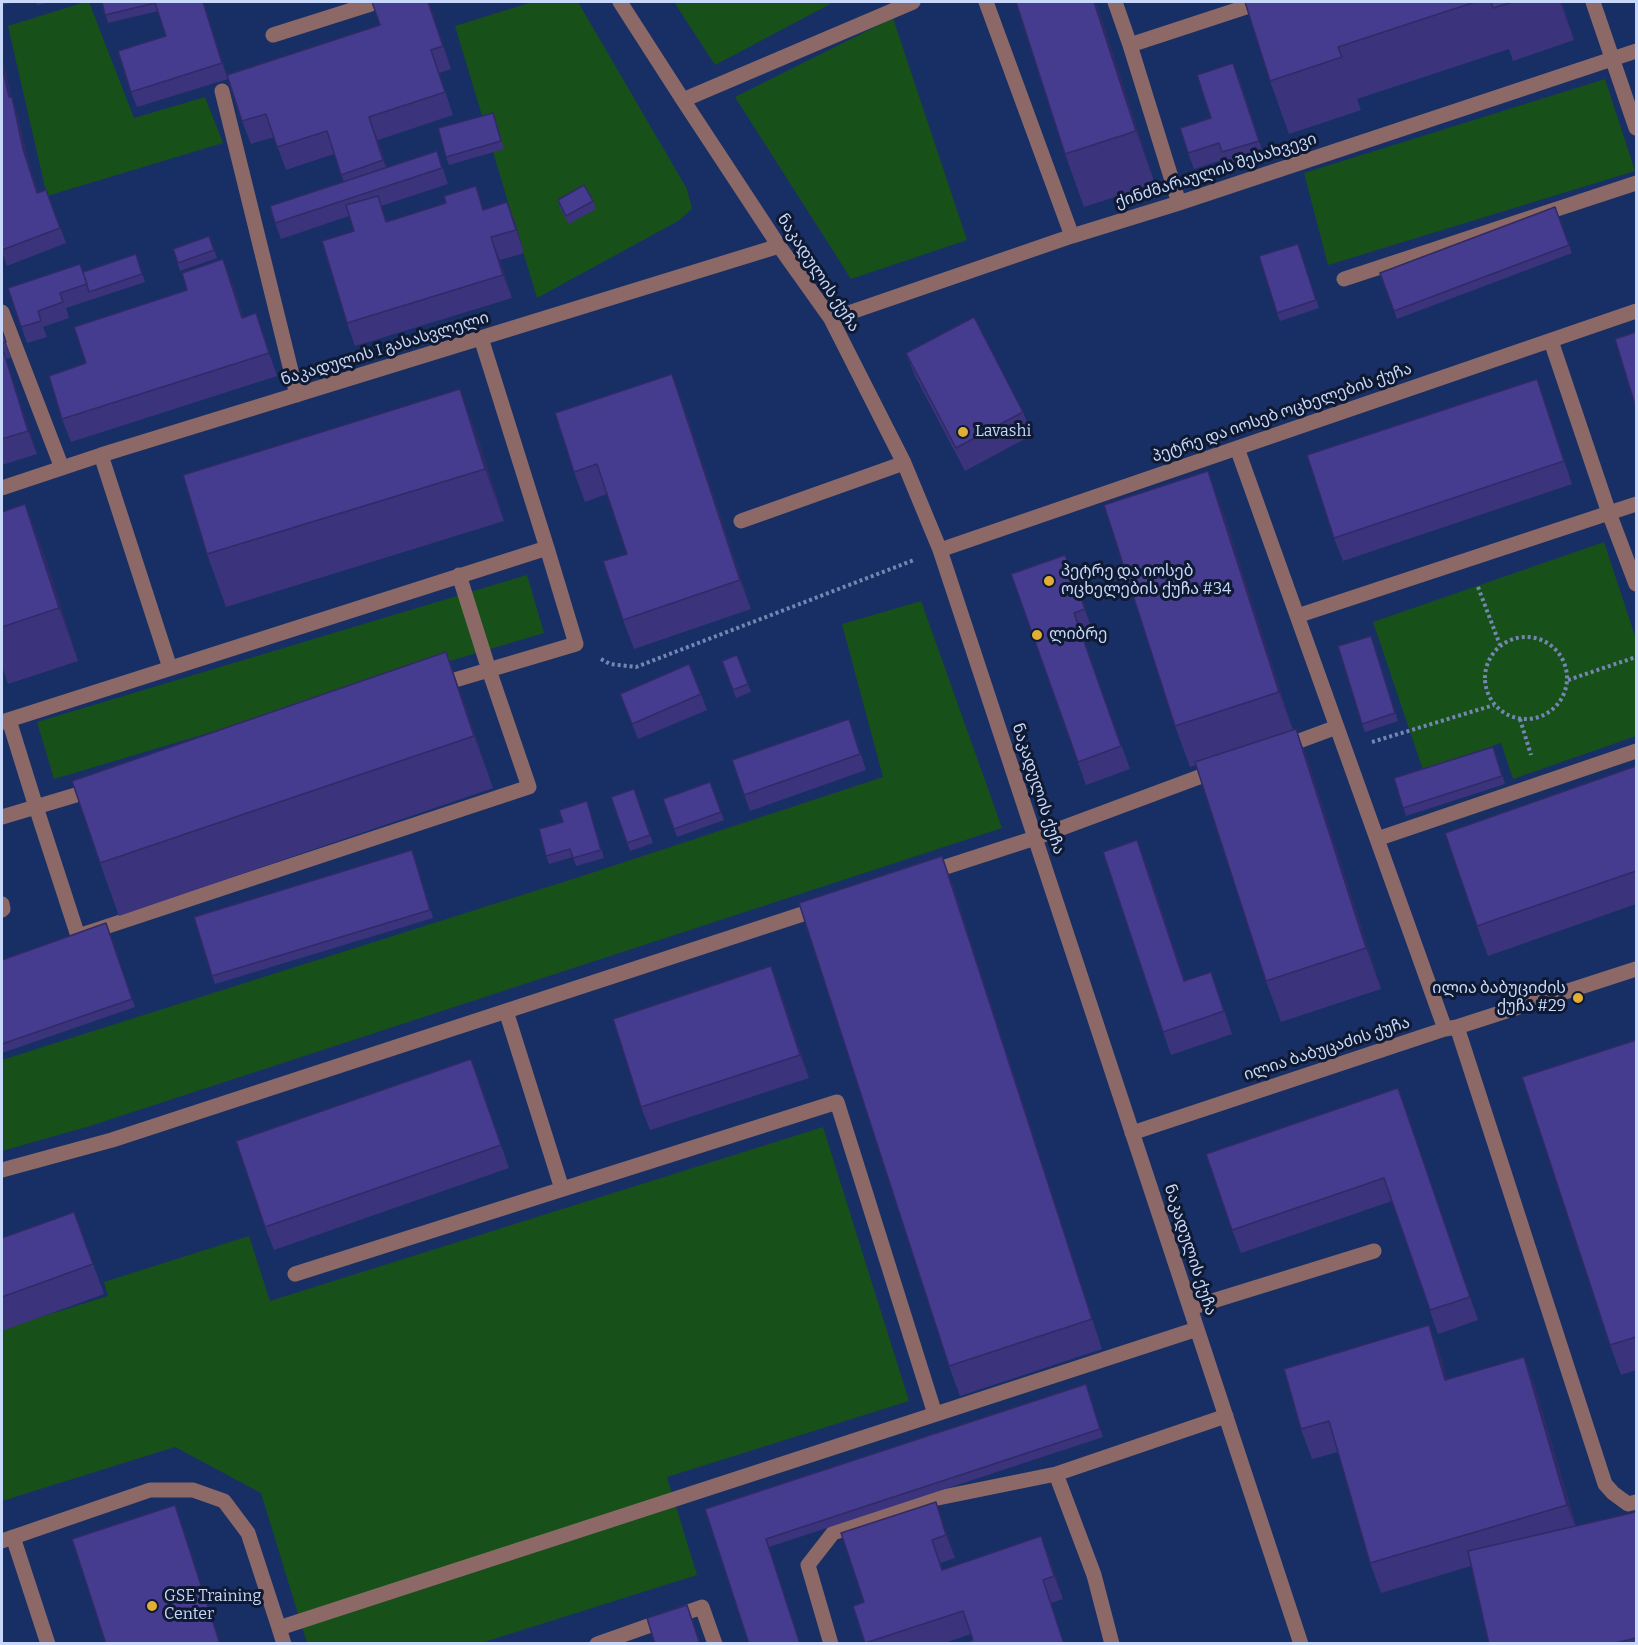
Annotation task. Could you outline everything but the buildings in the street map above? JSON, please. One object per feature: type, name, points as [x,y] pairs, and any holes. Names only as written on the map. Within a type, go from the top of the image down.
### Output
[{"type":"street","points":[[273,35],[377,2]]},
{"type":"street","name":"ნაკადულის ქუჩა","points":[[620,2],[682,100],[831,320],[904,463],[940,550],[1301,1644]]},
{"type":"street","points":[[682,100],[913,2]]},
{"type":"street","points":[[986,2],[1072,236]]},
{"type":"street","points":[[1115,2],[1179,203]]},
{"type":"street","points":[[1130,45],[1261,2]]},
{"type":"street","points":[[1593,2],[1636,128]]},
{"type":"street","name":"ქინძმარაულის შესახვევი","points":[[831,320],[1072,236],[1179,203],[1636,51]]},
{"type":"street","points":[[222,91],[297,395]]},
{"type":"street","points":[[1344,279],[1636,183]]},
{"type":"street","name":"ნაკადულის I გასასვლელი","points":[[2,488],[101,455],[779,246]]},
{"type":"street","name":"პეტრე და იოსებ ოცხელების ქუჩა","points":[[940,550],[1636,311]]},
{"type":"street","points":[[2,312],[62,468]]},
{"type":"street","points":[[421,691],[576,644],[481,338]]},
{"type":"street","points":[[1551,341],[1609,513],[1636,584]]},
{"type":"street","points":[[1237,448],[1377,839],[1451,1028],[1605,1484],[1628,1504],[1636,1502]]},
{"type":"street","points":[[101,455],[170,668]]},
{"type":"street","points":[[741,521],[904,463]]},
{"type":"street","points":[[1297,616],[1636,504]]},
{"type":"street","points":[[459,575],[529,787],[78,936],[5,721],[459,575],[547,548]]},
{"type":"street","points":[[1270,751],[1337,727]]},
{"type":"street","points":[[1377,839],[1636,751]]},
{"type":"street","points":[[911,878],[1035,838],[1236,764]]},
{"type":"street","points":[[2,817],[115,783]]},
{"type":"street","points":[[2,904],[2,910]]},
{"type":"street","points":[[2,1170],[112,1140],[832,904]]},
{"type":"street","name":"ილია ბაბუცაძის ქუჩა","points":[[1132,1133],[1636,969]]},
{"type":"street","points":[[506,1011],[562,1189]]},
{"type":"street","points":[[295,1274],[837,1102],[935,1414]]},
{"type":"street","points":[[1190,1308],[1374,1251]]},
{"type":"street","points":[[279,1628],[1197,1329]]},
{"type":"street","points":[[831,1644],[808,1565],[833,1533],[933,1499],[1056,1474],[1226,1416]]},
{"type":"street","points":[[1056,1474],[1094,1575],[1112,1644]]},
{"type":"street","points":[[48,1644],[7,1539],[150,1490],[193,1490],[224,1501],[248,1533],[284,1644]]},
{"type":"street","points":[[597,1644],[702,1607],[715,1644]]},
{"type":"path","points":[[576,644],[610,664],[636,667],[940,550]]},
{"type":"path","points":[[1467,560],[1500,645]]},
{"type":"path","points":[[1525,636],[1539,638],[1551,644],[1560,654],[1566,666],[1568,680],[1565,693],[1557,705],[1547,714],[1534,719],[1510,716],[1494,705],[1485,681],[1486,668],[1491,655],[1500,645],[1525,636]]},
{"type":"path","points":[[1568,680],[1636,657]]},
{"type":"path","points":[[1345,749],[1494,705]]},
{"type":"path","points":[[1520,719],[1541,784]]},
{"type":"green space","points":[[89,2],[134,118],[205,97],[223,143],[47,196],[8,26]]},
{"type":"green space","points":[[532,2],[578,2],[687,189],[692,209],[678,221],[537,298],[455,26]]},
{"type":"green space","points":[[674,2],[834,2],[715,65]]},
{"type":"green space","points":[[893,18],[967,240],[851,279],[735,97]]},
{"type":"green space","points":[[1605,79],[1635,171],[1328,265],[1304,173]]},
{"type":"green space","points":[[1604,542],[1636,639],[1636,736],[1513,779],[1501,743],[1423,770],[1373,622]]},
{"type":"green space","points":[[527,575],[544,633],[54,779],[37,722]]},
{"type":"green space","points":[[921,601],[1002,828],[90,1126],[2,1151],[2,1060],[579,877],[883,777],[842,624]]},
{"type":"green space","points":[[823,1127],[909,1401],[667,1477],[697,1575],[481,1643],[307,1643],[261,1493],[175,1447],[2,1501],[2,1329],[108,1296],[104,1282],[249,1236],[270,1301]]},
{"type":"place","name":"Lavashi","points":[[963,432]]},
{"type":"place","name":"პეტრე და იოსებ ოცხელების ქუჩა #34","points":[[1049,581]]},
{"type":"place","name":"ლიბრე","points":[[1037,635]]},
{"type":"place","name":"ილია ბაბუციძის ქუჩა #29","points":[[1578,998]]},
{"type":"place","name":"GSE Training Center","points":[[152,1606]]}]
